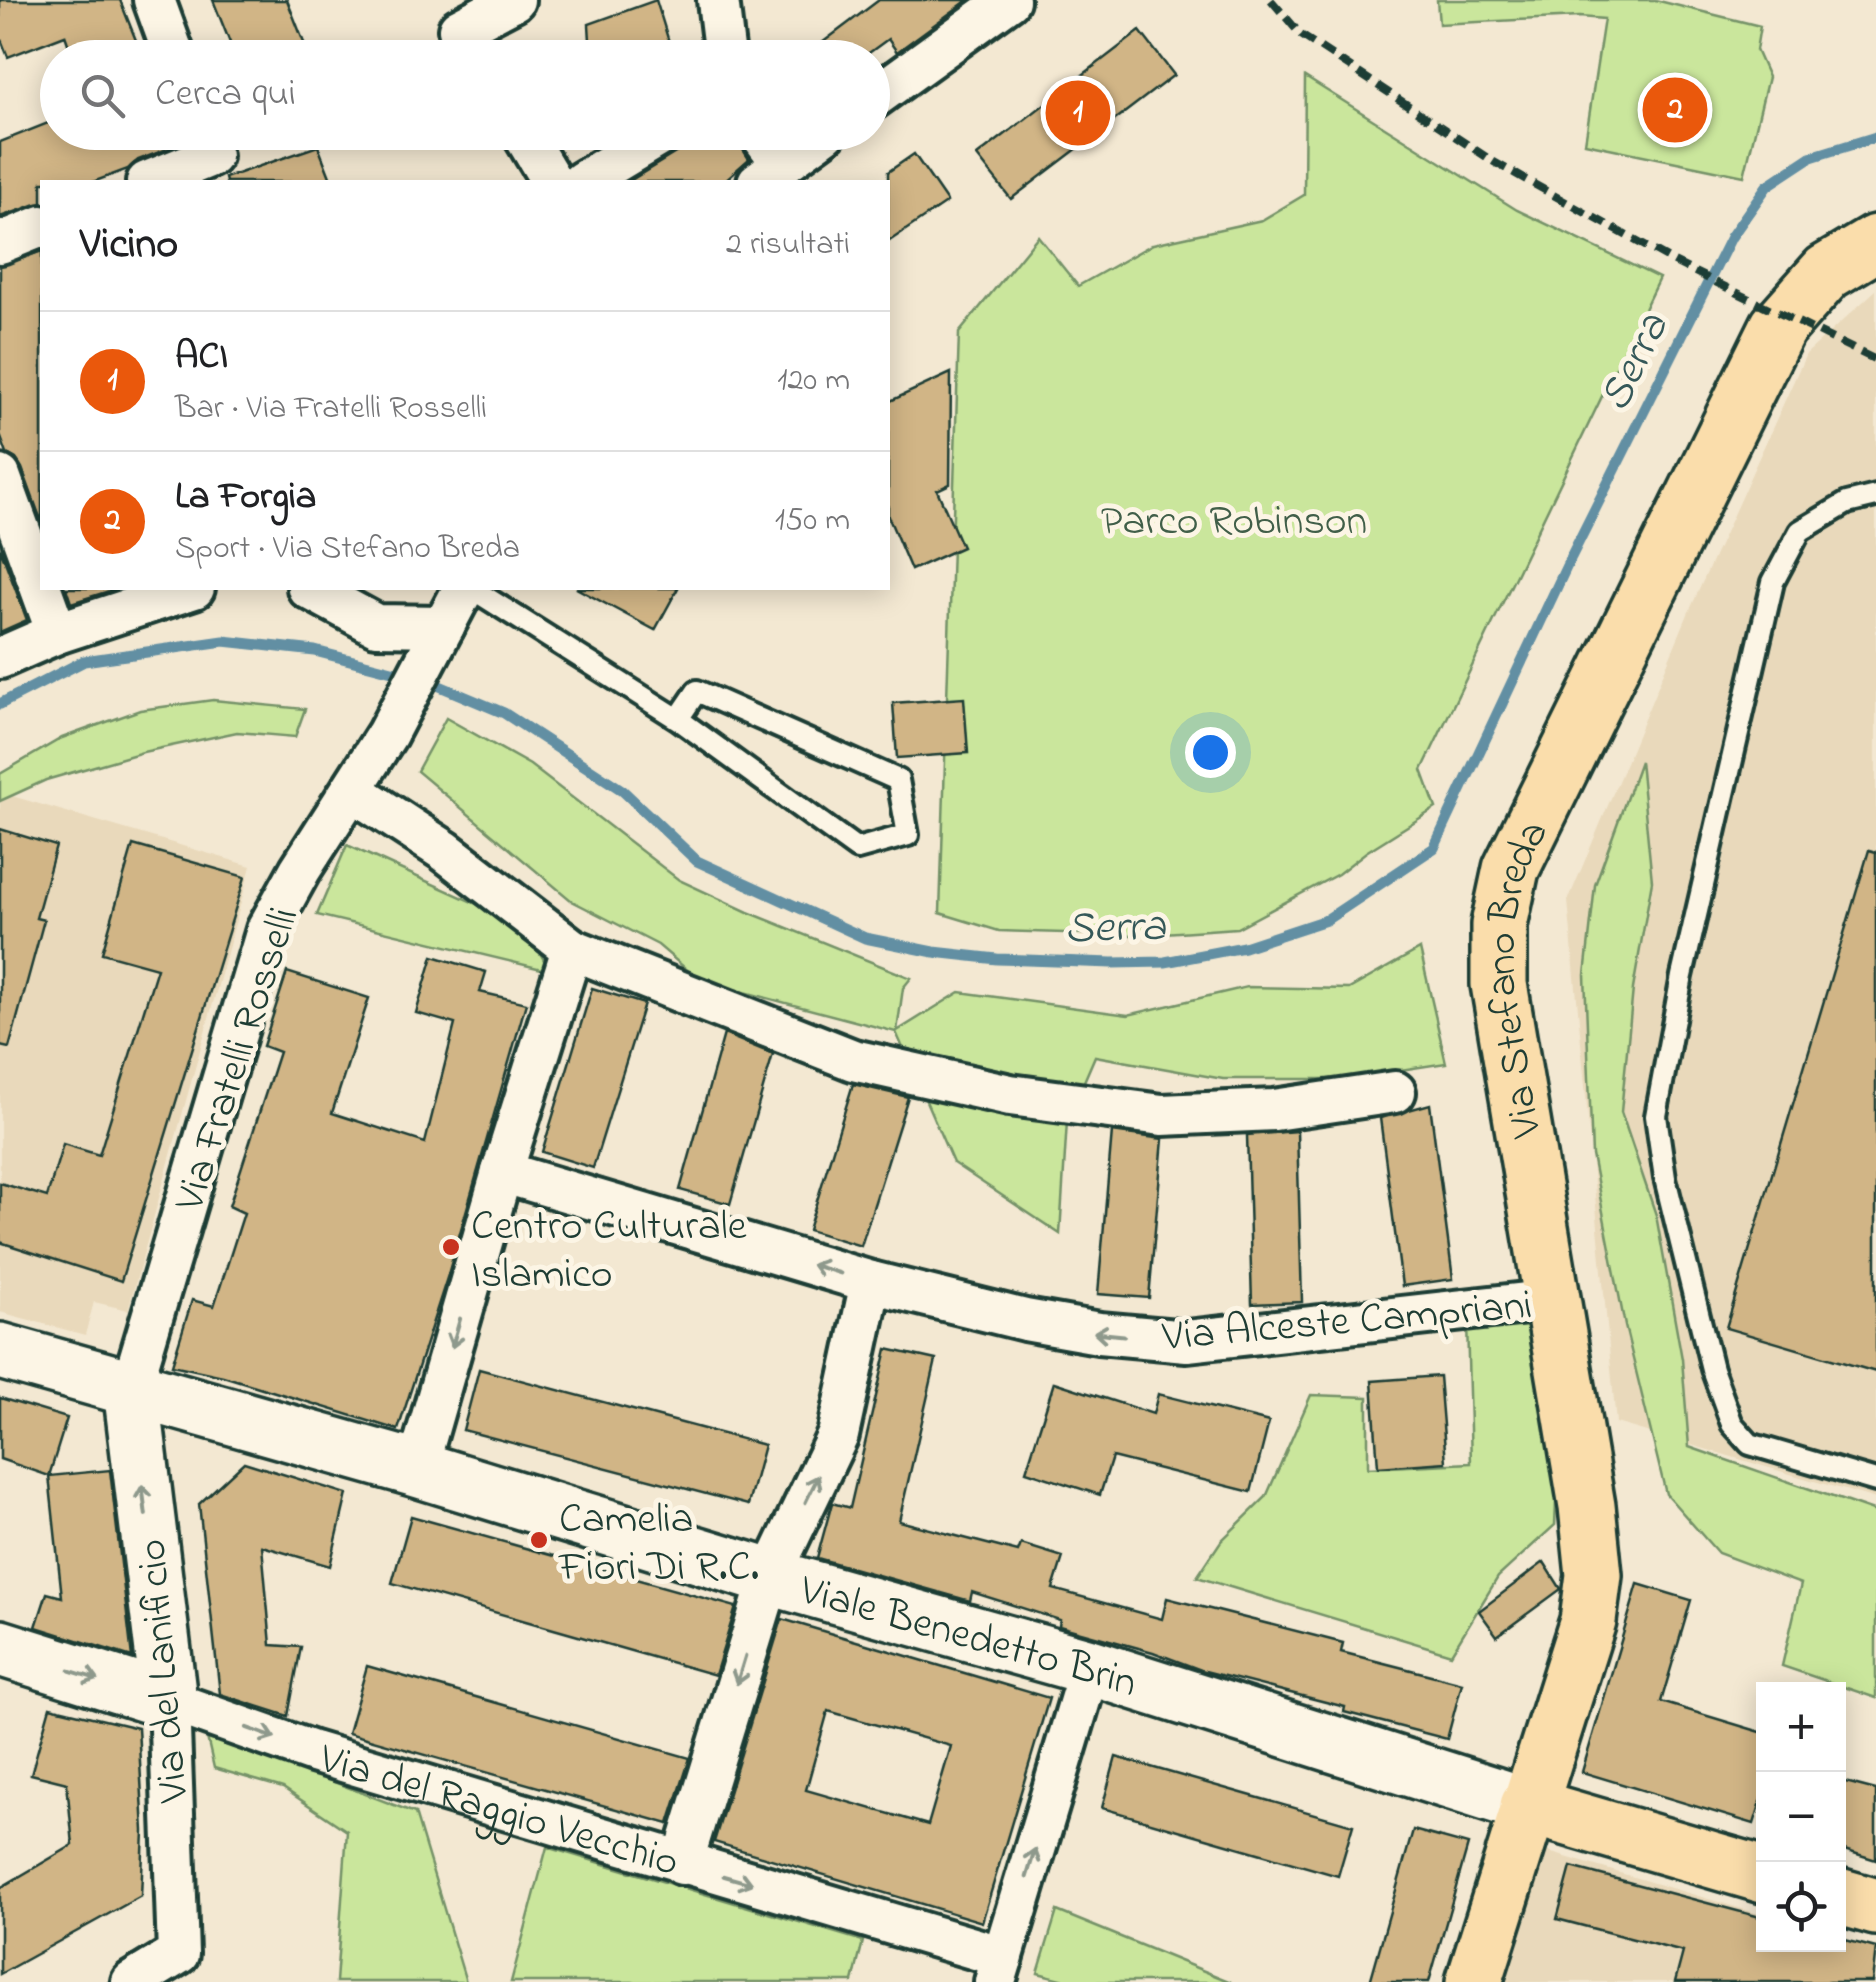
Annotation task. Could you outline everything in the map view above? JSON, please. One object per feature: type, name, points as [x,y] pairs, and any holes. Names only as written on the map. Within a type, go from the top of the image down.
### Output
[{"type":"main road","name":"Via Stefano Breda","points":[[1474,1982],[1588,1621],[1594,1575],[1591,1532],[1554,1300],[1498,984],[1499,925],[1512,869],[1778,326],[1827,272],[1876,243]]},
{"type":"main road","name":"Viale Benedetto Brin","points":[[1528,1806],[1756,1872]]},
{"type":"main road","points":[[1846,1899],[1876,1908]]},
{"type":"street","points":[[154,0],[168,40]]},
{"type":"street","points":[[465,40],[458,29],[514,0]]},
{"type":"street","points":[[718,0],[723,40]]},
{"type":"street","points":[[890,86],[1009,0]]},
{"type":"street","points":[[533,150],[551,180]]},
{"type":"street","points":[[585,180],[635,150]]},
{"type":"street","points":[[771,173],[802,150]]},
{"type":"street","points":[[151,180],[211,157]]},
{"type":"street","points":[[0,243],[40,227]]},
{"type":"street","points":[[0,476],[8,517],[58,633]]},
{"type":"street","points":[[0,658],[58,633],[188,590]]},
{"type":"street","points":[[312,590],[376,625],[438,639]]},
{"type":"street","name":"Via Fratelli Rosselli","points":[[131,1388],[268,930],[300,870],[387,734],[463,590]]},
{"type":"street","points":[[353,791],[445,851],[572,949],[853,1060],[1010,1096],[1162,1115],[1274,1110],[1395,1092]]},
{"type":"street","points":[[417,1469],[502,1172],[572,949]]},
{"type":"street","name":"Via Alceste Campriani","points":[[502,1172],[871,1282],[1099,1333],[1187,1341],[1554,1300]]},
{"type":"street","points":[[682,1864],[770,1577],[838,1435],[871,1282]]},
{"type":"street","name":"Viale Benedetto Brin","points":[[0,1351],[1090,1667],[1528,1806]]},
{"type":"street","name":"Via del Lanificio","points":[[131,1388],[169,1701],[179,1968]]},
{"type":"street","name":"Via del Raggio Vecchio","points":[[0,1648],[313,1752],[682,1864],[999,1969]]},
{"type":"street","points":[[999,1969],[1090,1667]]},
{"type":"street","points":[[132,1982],[179,1968]]},
{"type":"lane","points":[[1876,496],[1847,503],[1800,531],[1773,582],[1682,976],[1656,1116],[1666,1178],[1703,1331],[1732,1424],[1750,1444],[1876,1481]]},
{"type":"lane","points":[[475,590],[678,719],[858,850],[908,834],[898,780],[697,691],[678,719]]},
{"type":"shaded area","points":[[1876,290],[1876,1499],[1616,1423],[1568,901],[1688,614],[1806,354]]},
{"type":"shaded area","points":[[12,796],[251,866],[128,1310],[94,1302],[85,1335],[0,1312],[0,801]]},
{"type":"shaded area","points":[[1545,1851],[1756,1913],[1756,1952],[1846,1952],[1846,1939],[1876,1948],[1872,1982],[1505,1982]]},
{"type":"green space","points":[[1437,0],[1655,0],[1760,26],[1756,50],[1768,77],[1744,176],[1585,143],[1604,19],[1439,24]]},
{"type":"green space","name":"Parco Robinson","points":[[1305,77],[1517,210],[1659,278],[1422,770],[1436,808],[1338,874],[1237,928],[1134,935],[999,931],[940,913],[959,333],[1038,236],[1078,286],[1153,244],[1262,220],[1304,195]]},
{"type":"green space","points":[[213,700],[305,709],[295,737],[237,732],[143,752],[46,780],[0,801],[0,774],[62,738],[140,710]]},
{"type":"green space","points":[[446,718],[530,765],[679,880],[911,978],[903,988],[897,1031],[960,992],[1128,1015],[1247,987],[1349,989],[1420,949],[1446,1063],[1342,1079],[1223,1079],[1095,1056],[1067,1121],[1060,1234],[953,1163],[896,1032],[699,980],[658,945],[572,901],[417,771]]},
{"type":"green space","points":[[1640,761],[1652,881],[1633,989],[1621,1112],[1656,1215],[1682,1359],[1689,1447],[1876,1512],[1876,1698],[1846,1688],[1846,1682],[1829,1682],[1782,1666],[1801,1584],[1718,1553],[1666,1494],[1625,1326],[1592,1155],[1585,975],[1595,885]]},
{"type":"green space","points":[[347,845],[525,926],[550,971],[317,915]]},
{"type":"green space","points":[[1467,1322],[1564,1324],[1555,1525],[1498,1577],[1451,1654],[1197,1577],[1221,1541],[1266,1497],[1311,1395],[1368,1397],[1368,1468],[1471,1463]]},
{"type":"green space","points":[[206,1733],[415,1813],[466,1982],[336,1982],[347,1831],[283,1788],[214,1768]]},
{"type":"green space","points":[[547,1847],[863,1941],[853,1982],[511,1982]]},
{"type":"green space","points":[[1057,1911],[1231,1982],[1073,1982],[1038,1973]]},
{"type":"building","points":[[0,0],[120,0],[136,40],[67,40],[65,35],[40,40],[40,45],[8,57],[0,37]]},
{"type":"building","points":[[213,0],[287,0],[303,40],[229,40]]},
{"type":"building","points":[[656,0],[668,40],[590,40],[589,24]]},
{"type":"building","points":[[879,0],[968,0],[897,52],[888,39],[826,40]]},
{"type":"building","points":[[1140,31],[1174,75],[1011,199],[977,156]]},
{"type":"building","points":[[40,126],[40,150],[165,150],[98,180],[40,180],[40,204],[0,217],[0,142]]},
{"type":"building","points":[[306,150],[320,150],[331,180],[226,180]]},
{"type":"building","points":[[743,150],[749,159],[725,180],[631,180],[677,152]]},
{"type":"building","points":[[914,154],[947,202],[890,241],[890,180],[888,172]]},
{"type":"building","points":[[40,252],[40,518],[22,468],[7,454],[0,435],[0,266]]},
{"type":"building","points":[[951,373],[950,484],[937,490],[962,547],[911,570],[890,521],[890,401]]},
{"type":"building","points":[[0,548],[27,620],[0,632]]},
{"type":"building","points":[[67,590],[113,590],[71,603]]},
{"type":"building","points":[[580,590],[677,590],[655,630]]},
{"type":"building","points":[[964,698],[968,753],[897,758],[893,703]]},
{"type":"building","points":[[0,829],[56,846],[36,918],[44,920],[9,1048],[0,1046]]},
{"type":"building","points":[[133,845],[245,877],[121,1281],[0,1242],[0,1183],[47,1197],[63,1144],[99,1155],[157,968],[102,953]]},
{"type":"building","points":[[1869,850],[1876,852],[1876,1372],[1726,1328]]},
{"type":"building","points":[[433,956],[486,972],[480,992],[526,1003],[447,1278],[398,1430],[223,1376],[172,1365],[192,1300],[214,1306],[244,1213],[229,1206],[279,1052],[263,1046],[287,972],[369,998],[332,1113],[425,1143],[455,1024],[416,1013]]},
{"type":"building","points":[[592,988],[644,1004],[593,1168],[542,1152]]},
{"type":"building","points":[[724,1034],[773,1054],[730,1204],[680,1190]]},
{"type":"building","points":[[853,1084],[908,1097],[861,1246],[808,1230]]},
{"type":"building","points":[[1430,1104],[1453,1279],[1402,1286],[1380,1118]]},
{"type":"building","points":[[1297,1131],[1302,1302],[1252,1304],[1247,1135]]},
{"type":"building","points":[[1112,1132],[1163,1139],[1149,1298],[1098,1294]]},
{"type":"building","points":[[887,1349],[936,1360],[899,1521],[1018,1552],[1021,1544],[1063,1557],[1053,1589],[1162,1619],[1167,1598],[1343,1643],[1341,1652],[1462,1683],[1447,1739],[1344,1712],[1345,1707],[1201,1670],[1059,1626],[1060,1620],[972,1592],[970,1601],[817,1558],[832,1503],[850,1508]]},
{"type":"building","points":[[479,1369],[764,1445],[748,1505],[463,1430]]},
{"type":"building","points":[[1439,1376],[1446,1462],[1378,1467],[1372,1381]]},
{"type":"building","points":[[1054,1382],[1153,1414],[1158,1394],[1269,1422],[1251,1492],[1112,1457],[1100,1495],[1026,1471]]},
{"type":"building","points":[[0,1398],[67,1418],[49,1476],[0,1459]]},
{"type":"building","points":[[244,1462],[347,1494],[330,1566],[262,1546],[271,1645],[301,1647],[288,1716],[220,1694],[199,1504]]},
{"type":"building","points":[[110,1470],[132,1657],[36,1627],[47,1593],[62,1597],[49,1476]]},
{"type":"building","points":[[411,1516],[736,1607],[715,1675],[392,1583]]},
{"type":"building","points":[[1544,1562],[1561,1589],[1497,1636],[1479,1611]]},
{"type":"building","points":[[1638,1584],[1691,1600],[1661,1702],[1756,1731],[1754,1824],[1582,1772]]},
{"type":"building","points":[[782,1619],[1049,1698],[982,1922],[714,1842]],"holes":[[[828,1711],[951,1746],[928,1825],[806,1790]]]},
{"type":"building","points":[[367,1666],[690,1758],[669,1824],[348,1733]]},
{"type":"building","points":[[50,1707],[138,1728],[144,1831],[141,1896],[0,1974],[0,1888],[73,1845],[67,1783],[31,1774]]},
{"type":"building","points":[[1116,1757],[1353,1825],[1338,1876],[1102,1808]]},
{"type":"building","points":[[1846,1782],[1876,1790],[1876,1860],[1846,1851]]},
{"type":"building","points":[[1413,1830],[1468,1845],[1429,1982],[1370,1982]]},
{"type":"building","points":[[1571,1867],[1756,1916],[1756,1952],[1846,1952],[1846,1940],[1876,1948],[1872,1982],[1675,1982],[1683,1952],[1557,1919]]},
{"type":"waterway","name":"Serra","points":[[0,704],[84,661],[224,641],[315,651],[423,679],[504,713],[622,790],[697,861],[865,938],[997,959],[1113,963],[1165,962],[1244,947],[1326,920],[1434,848],[1571,557],[1731,237],[1767,186],[1811,157],[1876,137]]},
{"type":"railway","points":[[1271,0],[1301,35],[1494,162],[1674,262],[1876,360]]},
{"type":"place","name":"La Forgia","points":[[1675,110]]},
{"type":"place","name":"ACI","points":[[1078,113]]},
{"type":"place","name":"Centro Culturale Islamico","points":[[451,1247]]},
{"type":"place","name":"Camelia Fiori Di R.C.","points":[[539,1540]]}]
